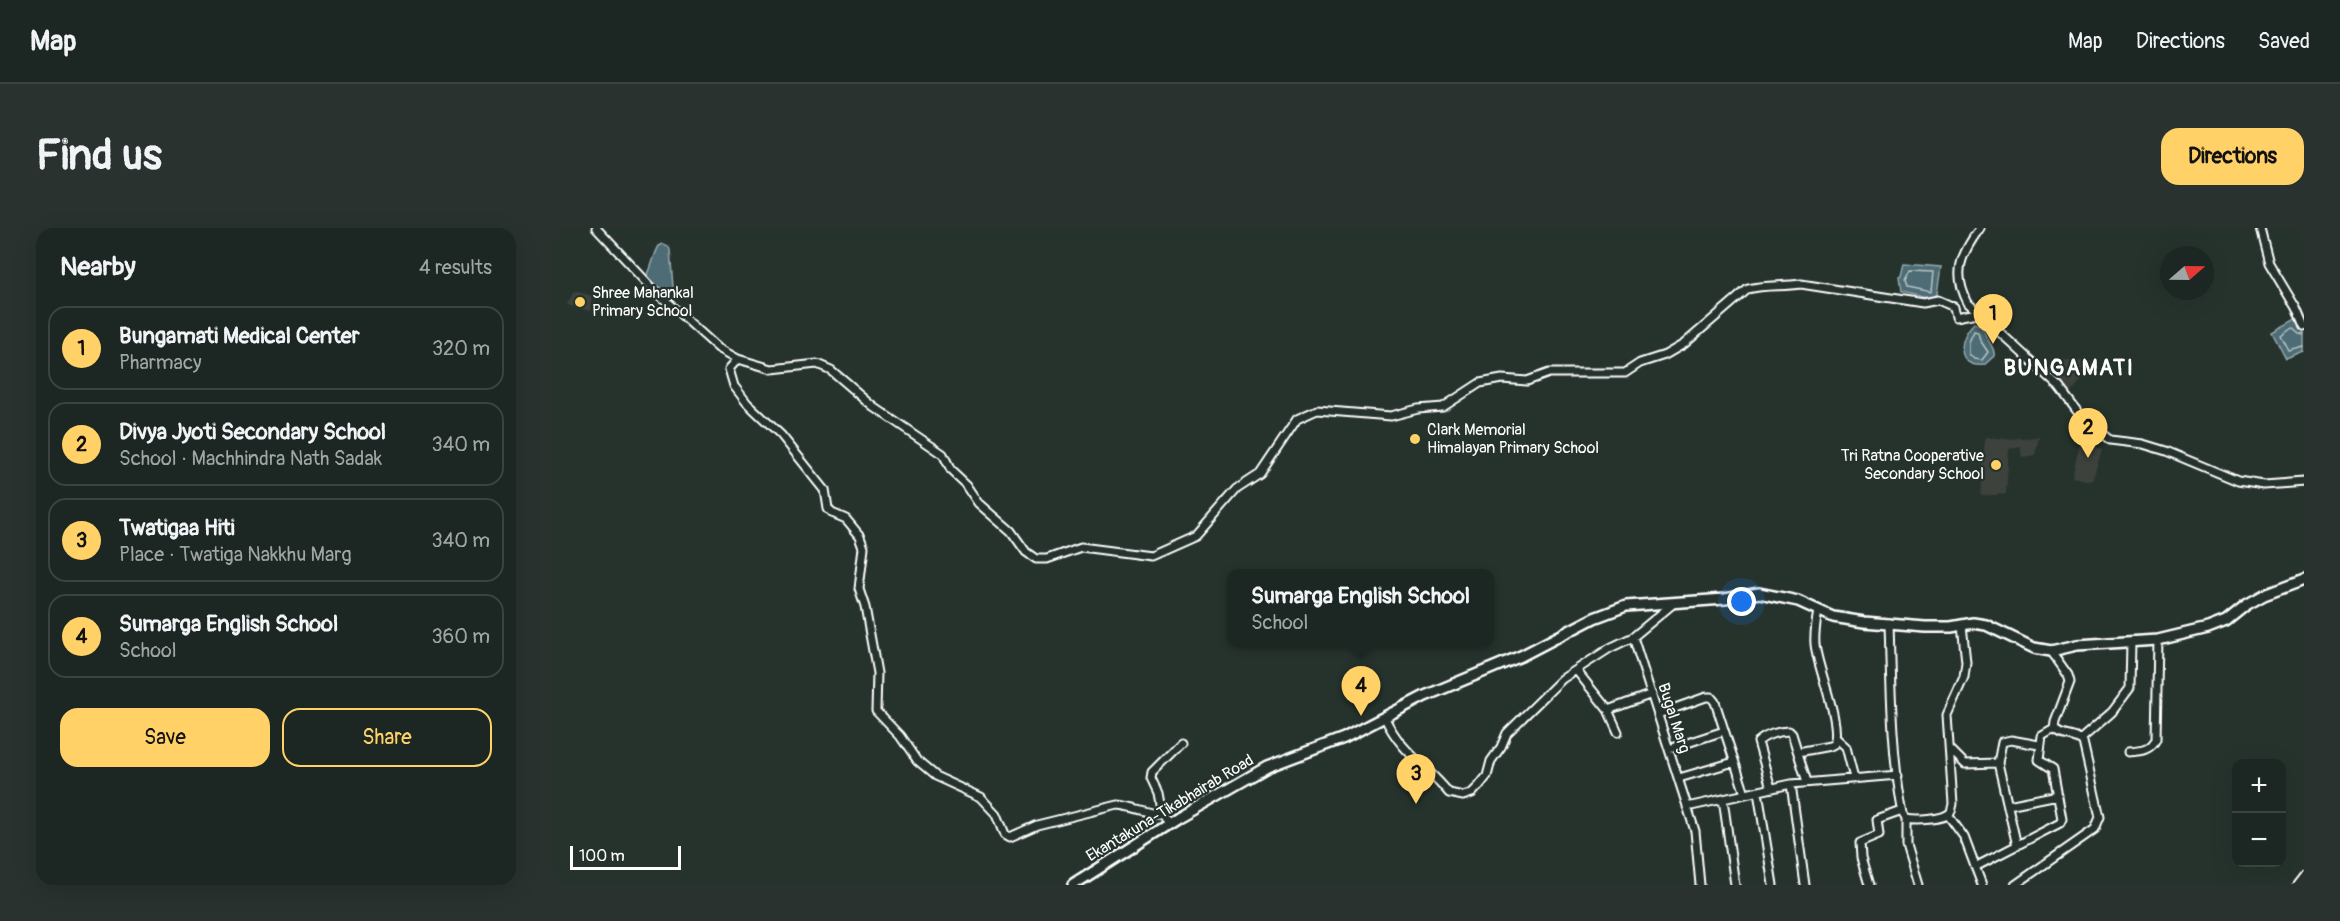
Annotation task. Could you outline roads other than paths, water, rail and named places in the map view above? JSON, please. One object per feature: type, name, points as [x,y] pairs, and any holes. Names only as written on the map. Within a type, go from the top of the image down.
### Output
[{"type":"main road","name":"Ekantakuna-Tikabhairab Road","points":[[1073,885],[1174,821],[1267,767],[1344,738],[1460,680],[1521,656],[1594,618],[1626,606],[1725,599],[1759,593],[1798,602],[1833,617],[1925,627],[1973,623],[1986,625],[2034,648],[2051,651],[2077,645],[2158,640],[2208,628],[2226,621],[2246,605],[2264,595],[2304,580]]},
{"type":"street","points":[[596,228],[657,293],[718,348],[738,359],[771,369],[817,363],[831,370],[874,407],[943,454],[951,470],[967,485],[979,503],[1011,531],[1026,552],[1036,559],[1047,559],[1081,547],[1151,556],[1196,536],[1237,489],[1260,474],[1297,419],[1317,410],[1391,416],[1418,408],[1443,407],[1480,383],[1502,379],[1527,381],[1549,373],[1625,373],[1640,363],[1665,355],[1684,344],[1748,289],[1755,287],[1801,284],[1923,303],[1938,300],[1954,308],[1956,316],[1977,313]]},
{"type":"street","points":[[1980,228],[1959,267],[1960,287],[1968,303],[2059,387],[2083,419],[2110,440],[2143,444],[2166,451],[2238,481],[2264,484],[2304,482]]},
{"type":"street","points":[[2260,228],[2270,263],[2300,308],[2304,327]]},
{"type":"street","points":[[738,359],[729,369],[734,386],[747,403],[781,435],[819,482],[825,490],[828,509],[846,519],[860,536],[864,547],[859,590],[865,607],[877,674],[876,711],[900,736],[917,761],[934,776],[981,797],[997,814],[1005,834],[1010,837],[1037,825],[1118,805],[1131,806],[1174,821]]},
{"type":"street","points":[[1385,718],[1392,733],[1406,752],[1438,779],[1449,793],[1463,796],[1472,793],[1486,776],[1491,761],[1502,747],[1507,733],[1556,685],[1610,648],[1633,638],[1674,603]]},
{"type":"street","points":[[1798,752],[1830,746],[1834,744],[1836,738],[1815,646],[1818,611]]},
{"type":"street","points":[[1889,623],[1898,775],[1902,811],[1906,819],[1906,845],[1918,885]]},
{"type":"street","points":[[1906,819],[1923,820],[1948,815],[1951,812],[1953,804],[1947,715],[1964,677],[1966,662],[1962,625]]},
{"type":"street","name":"Bugal Marg","points":[[1633,638],[1695,831],[1700,885]]},
{"type":"street","points":[[2128,752],[2142,752],[2152,746],[2156,739],[2158,640]]},
{"type":"street","points":[[2081,739],[2112,712],[2130,688],[2131,642]]},
{"type":"street","points":[[2051,651],[2068,675],[2070,682],[2054,729]]},
{"type":"street","points":[[1576,670],[1608,710],[1618,732]]},
{"type":"street","points":[[1608,710],[1652,694]]},
{"type":"street","points":[[1659,714],[1711,697],[1745,794]]},
{"type":"street","points":[[2054,729],[2064,735],[2081,739]]},
{"type":"street","points":[[1975,867],[2060,823],[2062,819],[2053,769],[2039,760],[2039,745],[2045,733],[2054,729]]},
{"type":"street","points":[[1669,749],[1724,731]]},
{"type":"street","points":[[1772,788],[1758,742],[1762,738],[1789,731],[1792,734],[1807,782]]},
{"type":"street","points":[[1836,738],[1846,747],[1854,777]]},
{"type":"street","points":[[2014,885],[2099,824],[2098,805],[2085,747],[2081,739]]},
{"type":"street","points":[[2017,846],[1998,763],[2000,747],[2002,742],[2006,741],[2039,745]]},
{"type":"street","points":[[1162,815],[1158,793],[1151,778],[1152,772],[1181,743]]},
{"type":"street","points":[[1950,749],[1965,764],[1998,763]]},
{"type":"street","points":[[1679,778],[1734,762]]},
{"type":"street","points":[[1688,807],[1791,784],[1898,775]]},
{"type":"street","points":[[1791,784],[1805,885]]},
{"type":"street","points":[[1758,792],[1773,885]]},
{"type":"street","points":[[2008,805],[2058,795]]},
{"type":"street","points":[[1723,799],[1735,885]]},
{"type":"street","points":[[1869,885],[1861,858],[1860,843],[1879,835],[1877,820],[1902,811]]},
{"type":"street","points":[[1948,815],[1964,837],[1982,885]]},
{"type":"street","points":[[2297,885],[2304,876]]},
{"type":"water","points":[[663,244],[670,250],[673,287],[668,294],[646,278],[659,246]]},
{"type":"water","points":[[1904,264],[1941,267],[1936,300],[1901,292],[1899,278]]},
{"type":"water","points":[[2296,319],[2304,333],[2304,352],[2286,359],[2272,332]]},
{"type":"water","points":[[1974,323],[1984,330],[1994,353],[1994,356],[1984,365],[1968,362],[1962,351],[1965,336]]},
{"type":"place","name":"Shree Mahankal Primary School","points":[[580,302]]},
{"type":"place","name":"Bungamati Medical Center","points":[[1993,344]]},
{"type":"place","name":"Clark Memorial Himalayan Primary School","points":[[1415,439]]},
{"type":"place","name":"Divya Jyoti Secondary School","points":[[2088,458]]},
{"type":"place","name":"Tri Ratna Cooperative Secondary School","points":[[1996,465]]},
{"type":"place","name":"Sumarga English School","points":[[1361,716]]},
{"type":"place","name":"Twatigaa Hiti","points":[[1416,804]]},
{"type":"district","name":"BUNGAMATI","points":[[2069,368]]}]
